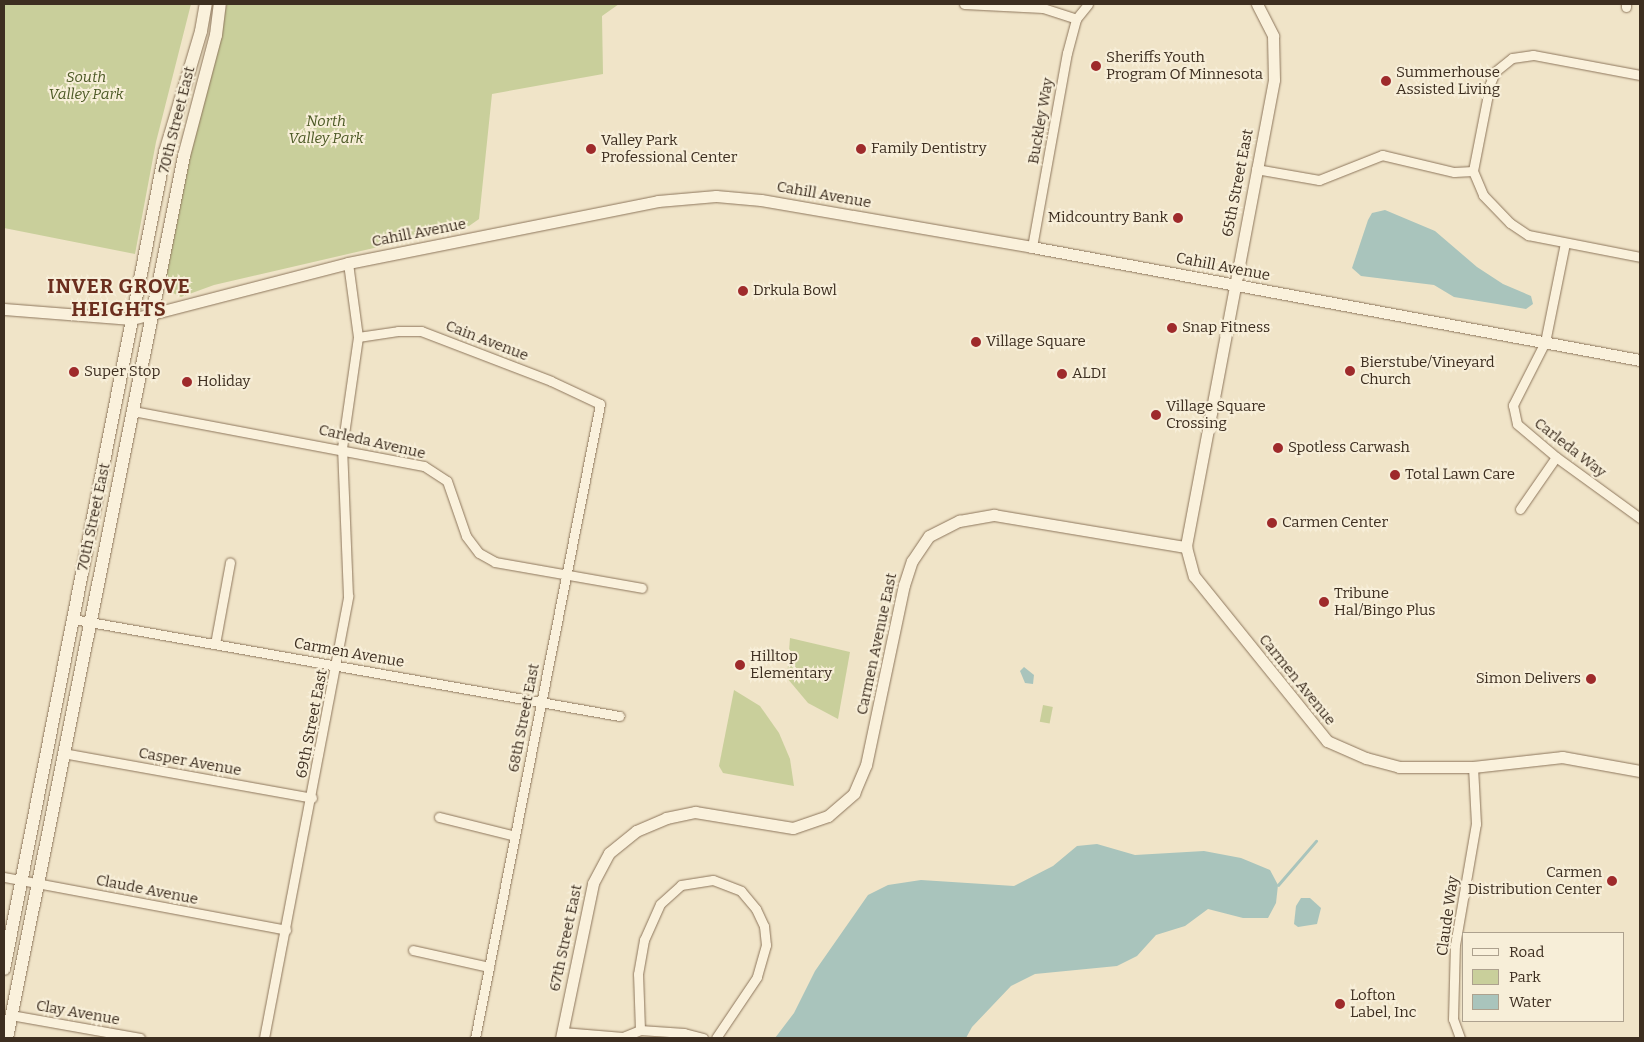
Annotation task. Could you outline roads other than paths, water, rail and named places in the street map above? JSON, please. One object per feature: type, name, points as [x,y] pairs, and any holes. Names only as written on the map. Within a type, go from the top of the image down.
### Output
[{"type":"main road","name":"70th Street East","points":[[4,969],[23,881],[165,152],[201,31],[206,4]]},
{"type":"main road","name":"70th Street East","points":[[6,1038],[184,156],[216,35],[220,4]]},
{"type":"street","points":[[964,4],[1044,8],[1076,18]]},
{"type":"street","name":"Buckley Way","points":[[1032,247],[1076,18],[1088,4]]},
{"type":"street","name":"65th Street East","points":[[1186,547],[1274,80],[1273,36],[1257,4]]},
{"type":"street","points":[[1640,75],[1533,55],[1512,58],[1495,72],[1490,84],[1473,171],[1483,195],[1510,223],[1528,235],[1640,257]]},
{"type":"street","points":[[1256,169],[1319,180],[1382,155],[1454,172],[1473,171]]},
{"type":"street","name":"Cahill Avenue","points":[[4,309],[132,319],[348,263],[658,201],[716,196],[760,200],[1032,247],[1640,360]]},
{"type":"street","name":"Carleda Way","points":[[1565,243],[1545,342],[1513,405],[1517,424],[1556,458],[1640,518]]},
{"type":"street","name":"69th Street East","points":[[264,1038],[312,798],[348,596],[342,448],[358,337],[348,263]]},
{"type":"street","name":"Cain Avenue","points":[[358,337],[398,331],[421,331],[551,381],[600,404]]},
{"type":"street","name":"68th Street East","points":[[475,1038],[600,404]]},
{"type":"street","name":"Carleda Avenue","points":[[133,411],[342,448],[424,466],[447,481],[466,536],[479,553],[496,562],[566,576],[642,588]]},
{"type":"street","points":[[1520,509],[1556,458]]},
{"type":"street","name":"Carmen Avenue East","points":[[636,831],[666,818],[696,812],[793,828],[828,816],[854,793],[866,765],[904,585],[912,561],[929,536],[959,521],[994,515],[1186,547]]},
{"type":"street","name":"Carmen Avenue","points":[[1186,547],[1194,576],[1327,741],[1366,758],[1399,767],[1473,766],[1562,757],[1640,771]]},
{"type":"street","points":[[215,644],[230,562]]},
{"type":"street","name":"Carmen Avenue","points":[[73,619],[541,704],[619,716]]},
{"type":"street","name":"Casper Avenue","points":[[63,753],[312,798]]},
{"type":"street","name":"Claude Way","points":[[1460,1038],[1453,1019],[1455,945],[1476,824],[1473,766]]},
{"type":"street","points":[[438,818],[515,836]]},
{"type":"street","name":"67th Street East","points":[[561,1035],[593,883],[609,853],[636,831]]},
{"type":"street","name":"Claude Avenue","points":[[4,877],[286,930]]},
{"type":"street","points":[[640,1030],[638,974],[644,940],[660,904],[681,885],[713,880],[741,891],[756,909],[764,926],[766,945],[757,977],[716,1038]]},
{"type":"street","points":[[413,950],[489,967]]},
{"type":"street","name":"Clay Avenue","points":[[11,1015],[140,1038]]},
{"type":"street","points":[[561,1035],[623,1037],[640,1030],[684,1032],[703,1038]]},
{"type":"water","points":[[1385,210],[1435,231],[1477,267],[1503,284],[1531,296],[1533,304],[1526,309],[1454,297],[1434,285],[1361,276],[1352,268],[1368,220],[1372,213]]},
{"type":"water","points":[[1024,667],[1034,675],[1033,684],[1025,683],[1020,671]]},
{"type":"water","points":[[1097,844],[1135,855],[1204,851],[1241,858],[1270,870],[1278,885],[1276,903],[1268,918],[1243,918],[1208,909],[1185,926],[1156,935],[1137,956],[1117,966],[1035,974],[1011,986],[972,1027],[966,1038],[775,1038],[794,1013],[815,971],[868,895],[888,885],[921,880],[1014,886],[1053,866],[1077,846]]},
{"type":"water","points":[[1301,898],[1310,898],[1321,908],[1317,924],[1298,927],[1294,924],[1296,906]]},
{"type":"waterway","points":[[1278,885],[1316,841]]},
{"type":"place","name":"Sheriffs Youth Program Of Minnesota","points":[[1096,66]]},
{"type":"place","name":"Summerhouse Assisted Living","points":[[1386,81]]},
{"type":"place","name":"Valley Park Professional Center","points":[[591,149]]},
{"type":"place","name":"Family Dentistry","points":[[861,149]]},
{"type":"place","name":"Midcountry Bank","points":[[1178,218]]},
{"type":"place","name":"Drkula Bowl","points":[[743,291]]},
{"type":"place","name":"Snap Fitness","points":[[1172,328]]},
{"type":"place","name":"Village Square","points":[[976,342]]},
{"type":"place","name":"Bierstube/Vineyard Church","points":[[1350,371]]},
{"type":"place","name":"Super Stop","points":[[74,372]]},
{"type":"place","name":"ALDI","points":[[1062,374]]},
{"type":"place","name":"Holiday","points":[[187,382]]},
{"type":"place","name":"Village Square Crossing","points":[[1156,415]]},
{"type":"place","name":"Spotless Carwash","points":[[1278,448]]},
{"type":"place","name":"Total Lawn Care","points":[[1395,475]]},
{"type":"place","name":"Carmen Center","points":[[1272,523]]},
{"type":"place","name":"Tribune Hal/Bingo Plus","points":[[1324,602]]},
{"type":"place","name":"Hilltop Elementary","points":[[740,665]]},
{"type":"place","name":"Simon Delivers","points":[[1591,679]]},
{"type":"place","name":"Carmen Distribution Center","points":[[1612,881]]},
{"type":"place","name":"Lofton Label, Inc","points":[[1340,1004]]},
{"type":"district","name":"INVER GROVE HEIGHTS","points":[[119,298]]},
{"type":"park label","name":"South Valley Park","points":[[86,86]]},
{"type":"park label","name":"North Valley Park","points":[[326,130]]}]
